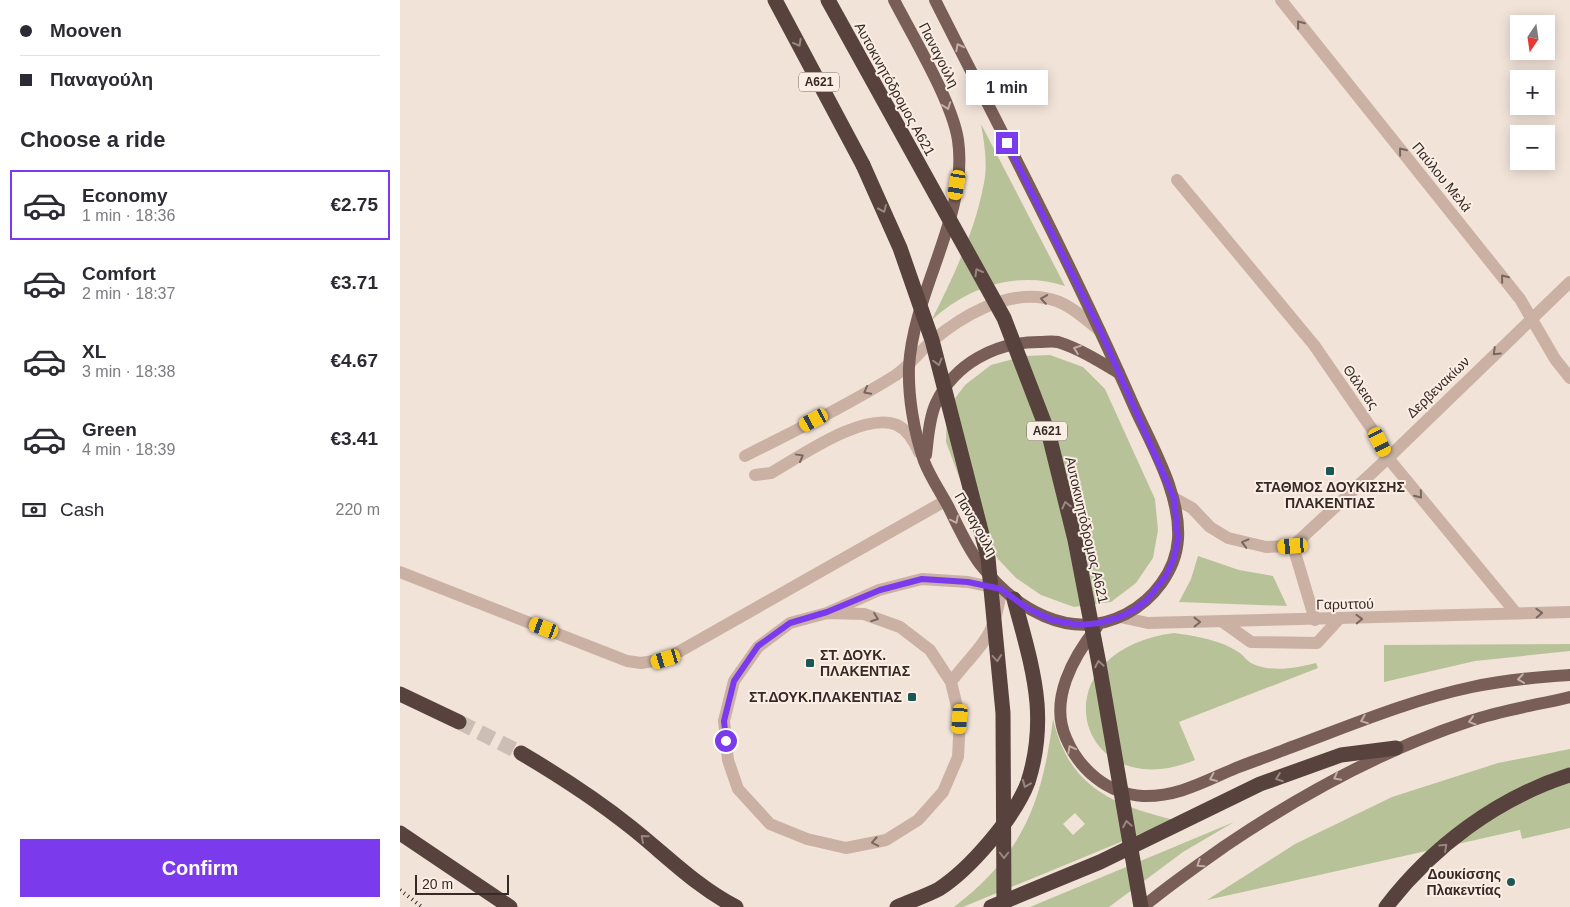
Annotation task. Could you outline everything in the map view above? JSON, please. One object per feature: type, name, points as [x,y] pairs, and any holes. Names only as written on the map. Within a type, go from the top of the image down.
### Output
[{"type":"highway","name":"Α621","points":[[775,0],[864,165],[900,248],[932,340],[960,446],[988,558],[1003,713],[1004,907]]},
{"type":"highway","name":"Αυτοκινητόδρομος Α621","points":[[828,0],[1004,318],[1049,435],[1075,540],[1100,664],[1142,907]]},
{"type":"highway","points":[[897,907],[938,889],[964,870],[1001,829],[1027,783],[1034,756],[1037,703],[1032,671],[1014,599]]},
{"type":"highway","points":[[400,694],[459,722]]},
{"type":"highway","points":[[991,907],[1100,862],[1260,784],[1341,756],[1396,748]]},
{"type":"highway","points":[[521,753],[580,788],[633,829],[681,870],[718,898],[736,907]]},
{"type":"highway","points":[[1386,907],[1419,870],[1457,834],[1488,813],[1523,794],[1570,775]]},
{"type":"highway","points":[[400,833],[510,907]]},
{"type":"main road","name":"Παναγούλη","points":[[894,0],[944,98],[958,136],[960,169],[954,201],[914,329],[909,366],[910,399],[924,461],[978,562],[1001,589],[1037,614],[1052,620],[1080,625],[1099,623],[1120,617],[1147,600],[1166,576],[1174,558],[1178,539],[1174,498],[1100,330],[935,0]]},
{"type":"main road","points":[[924,461],[936,404],[953,378],[972,360],[1000,348],[1027,342],[1056,342],[1086,353],[1119,373]]},
{"type":"main road","points":[[1099,623],[1083,644],[1065,684],[1060,704],[1064,735],[1081,766],[1095,779],[1123,792],[1141,796],[1179,793],[1236,768],[1381,714],[1471,687],[1527,678],[1570,675]]},
{"type":"main road","points":[[1142,907],[1166,887],[1267,818],[1336,777],[1396,748],[1472,720],[1570,697]]},
{"type":"street","name":"Παύλου Μελά","points":[[1281,0],[1520,298],[1555,359],[1570,378]]},
{"type":"street","name":"Θάλειας","points":[[1177,180],[1314,346],[1376,435],[1388,458],[1516,613]]},
{"type":"street","name":"Δερβενακίων","points":[[1293,546],[1388,458],[1570,282]]},
{"type":"street","points":[[745,456],[880,385],[909,366],[929,344],[956,322],[984,308],[1021,297],[1046,298],[1074,309],[1100,330]]},
{"type":"street","points":[[755,475],[771,473],[856,426],[876,421],[898,426],[913,439],[924,461]]},
{"type":"street","points":[[1174,498],[1192,508],[1210,527],[1228,538],[1266,547],[1293,546],[1315,620]]},
{"type":"street","points":[[400,572],[627,661],[655,662],[666,659],[945,501]]},
{"type":"street","points":[[827,612],[864,614],[900,627],[930,650],[951,682],[960,719],[958,757],[943,792],[918,820],[886,840],[846,848],[807,839],[770,824],[738,789],[728,760],[724,721],[734,681],[758,646],[790,623],[827,612],[880,590],[922,579],[968,582],[1001,589],[999,611],[988,639],[951,682]]},
{"type":"street","name":"Γαρυττού","points":[[1120,617],[1148,623],[1570,612]]},
{"type":"street","points":[[1222,622],[1250,642],[1317,642],[1339,619]]},
{"type":"green space","points":[[981,124],[1065,286],[1029,280],[1011,281],[994,285],[961,299],[931,321],[964,251],[981,196],[986,164]]},
{"type":"green space","points":[[1050,355],[1083,367],[1105,389],[1155,499],[1158,530],[1153,558],[1136,583],[1111,602],[1074,607],[1041,595],[1016,578],[998,559],[971,509],[946,442],[947,409],[965,385],[991,365],[1025,356]]},
{"type":"green space","points":[[1198,556],[1239,570],[1273,576],[1287,606],[1179,602],[1191,579]]},
{"type":"green space","points":[[1174,633],[1200,637],[1225,645],[1240,653],[1250,662],[1266,668],[1284,669],[1316,663],[1318,668],[1179,722],[1195,760],[1154,769],[1122,764],[1099,746],[1087,722],[1088,694],[1101,668],[1130,646]]},
{"type":"green space","points":[[1570,644],[1570,651],[1475,661],[1384,682],[1384,645]]},
{"type":"green space","points":[[1053,719],[1060,742],[1070,761],[1082,777],[1096,789],[1112,799],[1131,807],[1174,820],[963,907],[954,907],[978,887],[1013,846],[1025,825],[1035,801],[1043,776]],"holes":[[[1075,813],[1085,824],[1073,835],[1063,824]]]},
{"type":"green space","points":[[1570,749],[1570,828],[1522,839],[1520,830],[1207,900],[1295,844],[1392,797],[1498,763]]},
{"type":"green space","points":[[1234,822],[1183,852],[1109,907],[1030,907]]},
{"type":"tunnel","points":[[459,722],[521,753]]},
{"type":"railway","points":[[400,890],[422,907]]},
{"type":"place","name":"ΣΤΑΘΜΟΣ ΔΟΥΚΙΣΣΗΣ ΠΛΑΚΕΝΤΙΑΣ","points":[[1330,471]]},
{"type":"place","name":"ΣΤ. ΔΟΥΚ. ΠΛΑΚΕΝΤΙΑΣ","points":[[810,663]]},
{"type":"place","name":"ΣΤ.ΔΟΥΚ.ΠΛΑΚΕΝΤΙΑΣ","points":[[912,697]]},
{"type":"place","name":"Δουκίσσης Πλακεντίας","points":[[1511,882]]},
{"type":"route","points":[[726,741],[724,721],[734,681],[758,646],[790,623],[827,612],[880,590],[922,579],[968,582],[1001,589],[1027,608],[1052,620],[1080,625],[1099,623],[1120,617],[1134,610],[1155,592],[1166,576],[1174,558],[1178,539],[1174,498],[1079,285],[1007,143]]}]
